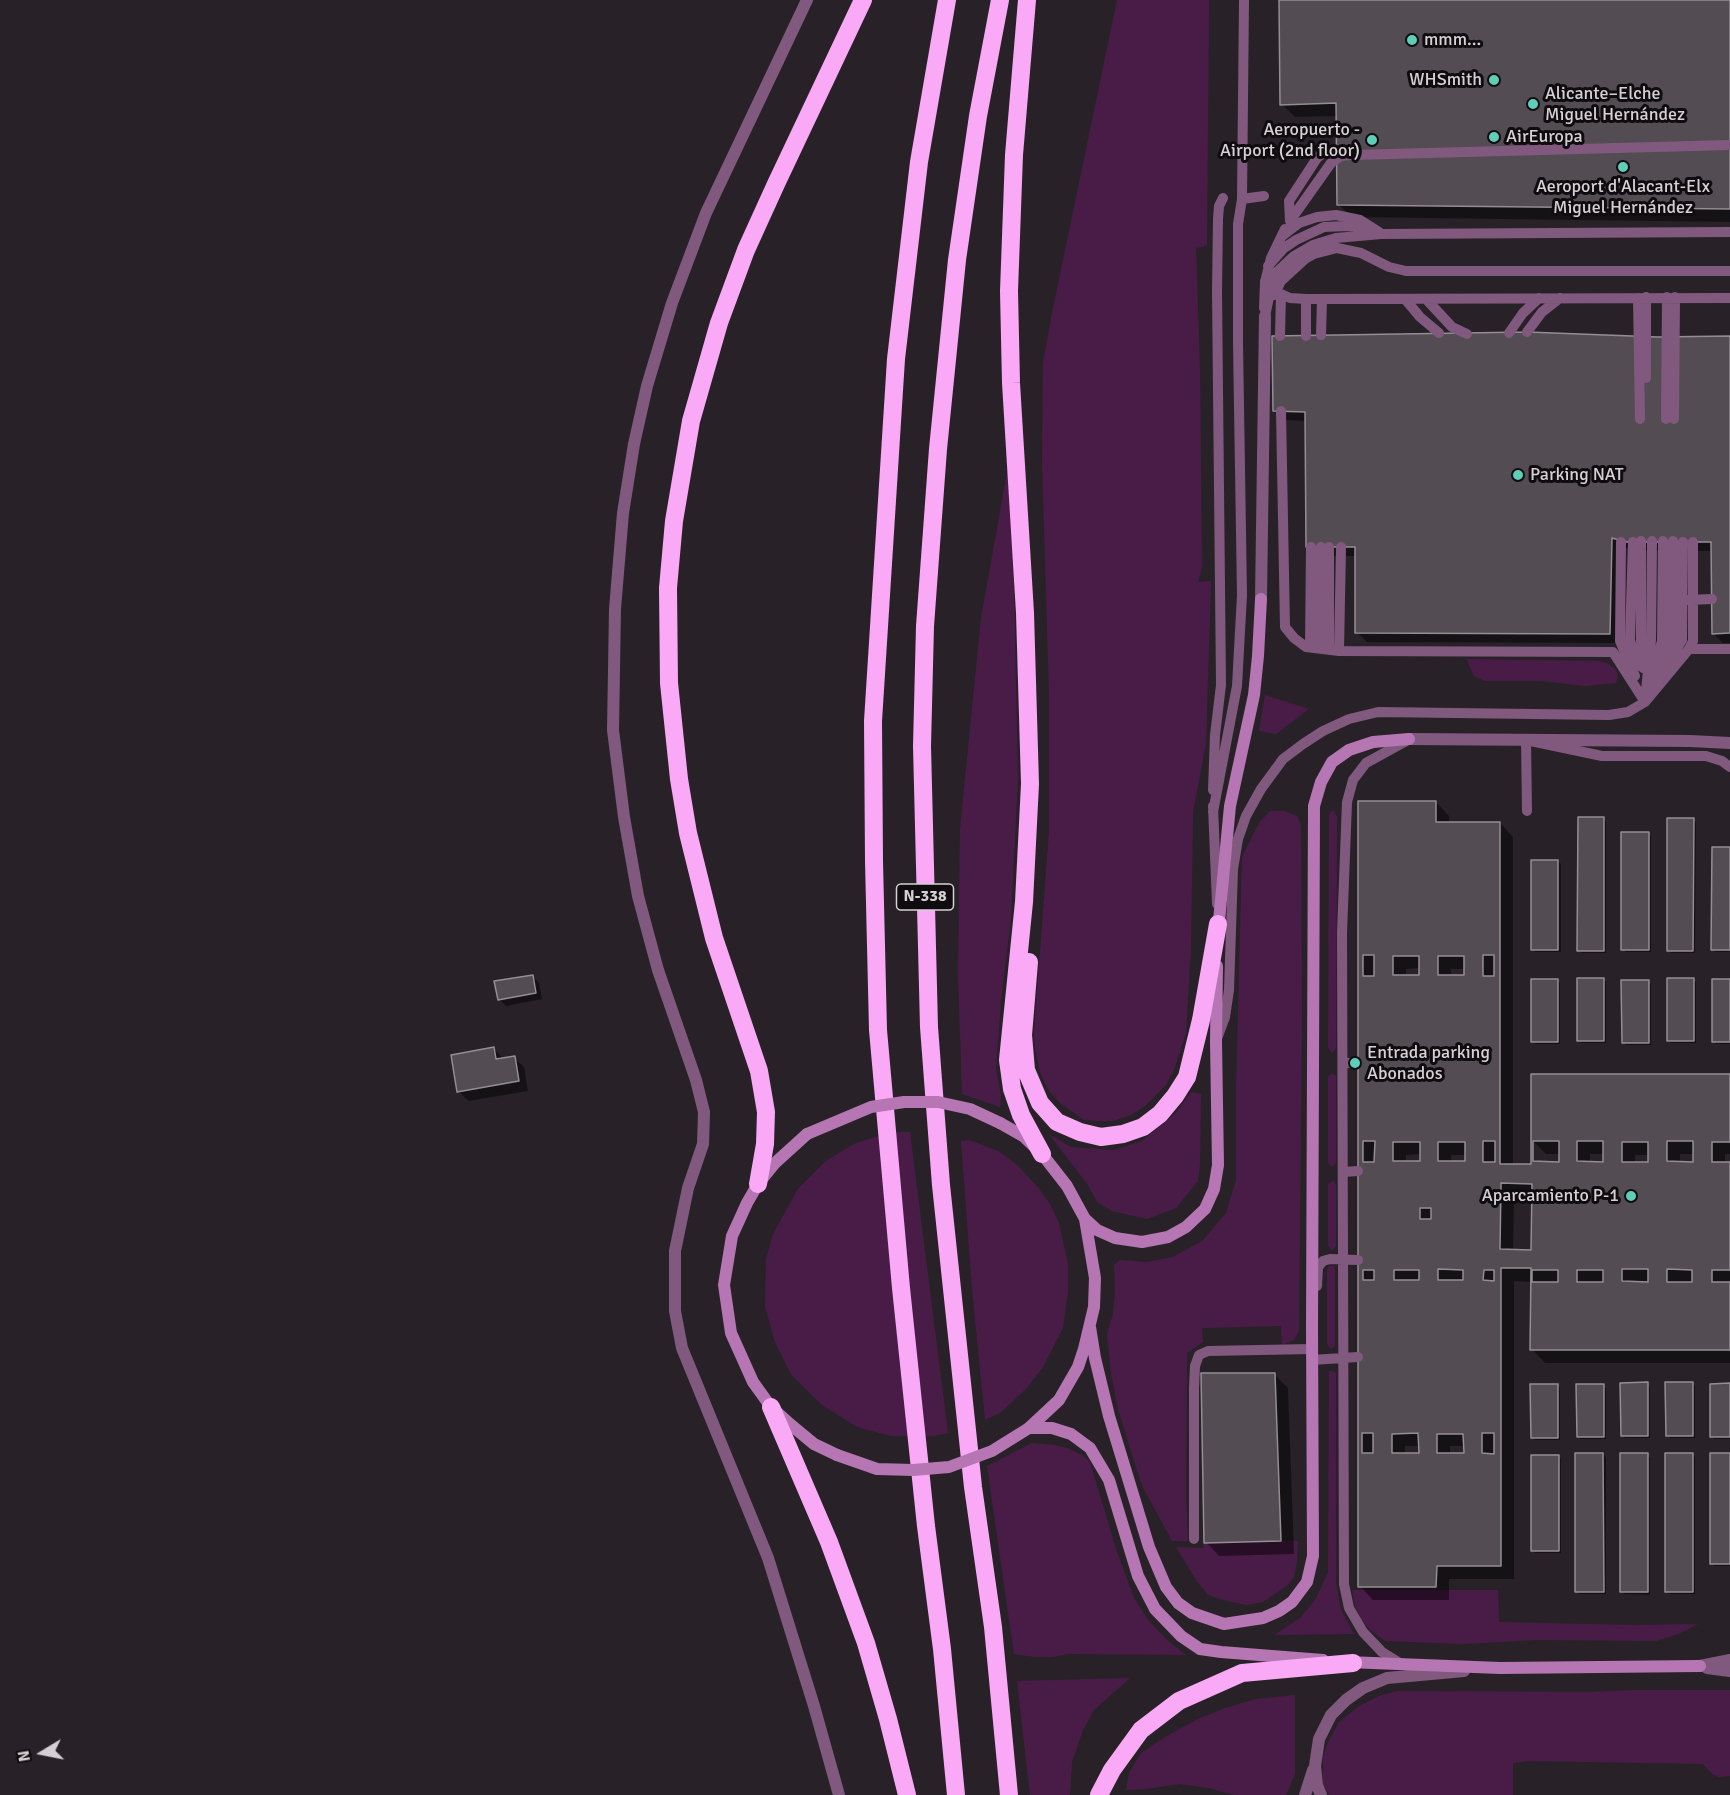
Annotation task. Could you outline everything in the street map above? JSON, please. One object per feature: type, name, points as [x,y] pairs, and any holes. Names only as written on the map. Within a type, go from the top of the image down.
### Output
[{"type":"highway","points":[[758,1184],[765,1144],[766,1112],[759,1071],[714,938],[688,833],[679,779],[669,683],[668,588],[673,532],[691,421],[719,323],[746,250],[771,193],[862,0]]},
{"type":"highway","name":"N-338","points":[[947,0],[919,162],[896,359],[873,733],[878,1030],[904,1312],[926,1526],[942,1648],[956,1795]]},
{"type":"highway","name":"N-338","points":[[1000,0],[978,116],[957,260],[934,496],[925,626],[922,746],[929,1027],[941,1185],[970,1464],[993,1627],[1009,1795]]},
{"type":"highway","points":[[1027,0],[1014,154],[1009,291],[1011,383],[1025,613],[1030,784],[1024,902],[1008,1060],[1012,1089],[1021,1115],[1042,1154]]},
{"type":"highway","points":[[1027,682],[1035,748],[1037,882],[1023,1035],[1026,1070],[1040,1103],[1057,1122],[1080,1132],[1101,1137],[1123,1134],[1143,1127],[1160,1114],[1175,1096],[1187,1077],[1218,924]]},
{"type":"highway","points":[[771,1407],[829,1542],[866,1643],[907,1795]]},
{"type":"highway","points":[[1099,1795],[1112,1770],[1141,1730],[1179,1701],[1242,1673],[1353,1663]]},
{"type":"street","points":[[807,0],[706,213],[672,303],[647,386],[634,444],[622,524],[615,609],[613,730],[624,817],[638,896],[658,970],[696,1080],[704,1112],[703,1144],[688,1188],[675,1251],[675,1311],[682,1348],[768,1558],[839,1795]]},
{"type":"street","points":[[1086,1220],[1095,1278],[1094,1307],[1078,1367],[1059,1400],[1029,1428],[992,1451],[948,1467],[913,1470],[877,1469],[814,1444],[771,1407],[753,1382],[731,1333],[724,1285],[732,1236],[758,1184],[775,1163],[807,1134],[870,1107],[903,1102],[938,1102],[970,1109],[1000,1123],[1023,1136],[1042,1154],[1066,1186],[1086,1220],[1096,1230],[1115,1238],[1142,1242],[1168,1237],[1186,1227],[1205,1209],[1214,1189],[1218,1165],[1216,1042],[1218,924],[1230,806],[1254,695],[1258,656],[1261,599],[1265,316]]},
{"type":"street","points":[[1090,1327],[1098,1376],[1109,1416],[1149,1547],[1166,1587],[1178,1603],[1192,1614],[1224,1624],[1263,1618],[1292,1602],[1307,1582],[1313,1556],[1314,806],[1321,782],[1332,762],[1348,750],[1373,742],[1409,739],[1730,743]]},
{"type":"street","points":[[1029,1428],[1052,1428],[1071,1434],[1090,1448],[1109,1480],[1138,1576],[1155,1609],[1181,1636],[1200,1649],[1221,1653],[1353,1663],[1500,1668],[1700,1666],[1730,1671]]},
{"type":"street","points":[[1700,1666],[1730,1660]]},
{"type":"street","points":[[1305,1795],[1319,1739],[1331,1715],[1363,1688],[1387,1678],[1500,1668]]},
{"type":"street","points":[[1314,1766],[1321,1795]]},
{"type":"lane","points":[[1213,812],[1237,686],[1242,595],[1238,224],[1242,199],[1244,0]]},
{"type":"lane","points":[[1265,316],[1264,282],[1268,266],[1290,221],[1288,201],[1322,154],[1328,152],[1352,155],[1730,145]]},
{"type":"lane","points":[[1242,199],[1264,196]]},
{"type":"lane","points":[[1218,924],[1213,774],[1221,685],[1221,224],[1219,206],[1223,198]]},
{"type":"lane","points":[[1282,236],[1299,223],[1317,217],[1336,215],[1360,220],[1381,234]]},
{"type":"lane","points":[[1268,266],[1284,248],[1309,232],[1324,227],[1358,227],[1381,234]]},
{"type":"lane","points":[[1265,316],[1273,279],[1278,271],[1294,256],[1313,245],[1336,238],[1381,234],[1730,232]]},
{"type":"lane","points":[[1265,316],[1281,281],[1305,259],[1336,248],[1361,253],[1389,267],[1406,272],[1730,271]]},
{"type":"lane","points":[[1280,336],[1281,294],[1290,298],[1306,299],[1730,298]]},
{"type":"lane","points":[[1670,419],[1671,297]]},
{"type":"lane","points":[[1509,333],[1523,313],[1539,298]]},
{"type":"lane","points":[[1527,333],[1542,312],[1560,298]]},
{"type":"lane","points":[[1642,298],[1643,419]]},
{"type":"lane","points":[[1306,299],[1306,336]]},
{"type":"lane","points":[[1322,299],[1322,335]]},
{"type":"lane","points":[[1405,299],[1420,317],[1439,333]]},
{"type":"lane","points":[[1426,299],[1452,327],[1467,333]]},
{"type":"lane","points":[[1281,411],[1285,627],[1294,638],[1306,647],[1324,649],[1613,652],[1646,702]]},
{"type":"lane","points":[[1646,702],[1663,541]]},
{"type":"lane","points":[[1646,702],[1672,641],[1657,600],[1663,541]]},
{"type":"lane","points":[[1646,702],[1620,640],[1657,600],[1663,541]]},
{"type":"lane","points":[[1657,600],[1663,541]]},
{"type":"lane","points":[[1216,1042],[1225,1017],[1229,990],[1233,869],[1238,839],[1246,816],[1271,774],[1283,759],[1323,731],[1349,718],[1378,712],[1609,715],[1628,712],[1646,702],[1689,649],[1693,640],[1657,600],[1622,542]]},
{"type":"lane","points":[[1324,649],[1320,547],[1324,649]]},
{"type":"lane","points":[[1324,649],[1341,547]]},
{"type":"lane","points":[[1657,600],[1712,599]]},
{"type":"lane","points":[[1689,649],[1730,649]]},
{"type":"lane","points":[[1404,1665],[1372,1643],[1349,1608],[1344,1584],[1342,933],[1347,802],[1353,780],[1366,763],[1409,739]]},
{"type":"lane","points":[[1527,812],[1526,740],[1602,756],[1706,756],[1722,761],[1730,767]]},
{"type":"lane","points":[[1343,1063],[1355,1063]]},
{"type":"lane","points":[[1343,1172],[1358,1171]]},
{"type":"lane","points":[[1312,1326],[1318,1267],[1323,1261],[1330,1259],[1358,1260]]},
{"type":"lane","points":[[1194,1539],[1194,1388],[1195,1366],[1199,1355],[1208,1351],[1358,1357]]},
{"type":"shaded area","points":[[1117,0],[1209,0],[1207,246],[1196,248],[1202,567],[1198,582],[1211,581],[1206,744],[1193,812],[1191,949],[1186,1033],[1174,1070],[1166,1085],[1145,1106],[1131,1115],[1113,1121],[1098,1121],[1084,1120],[1060,1103],[1049,1091],[1040,1072],[1035,1049],[1034,1032],[1049,831],[1049,694],[1042,460],[1043,363]]},
{"type":"shaded area","points":[[1011,450],[1018,778],[1011,918],[996,1068],[1001,1096],[1000,1107],[962,1094],[958,974],[960,829],[981,618]]},
{"type":"shaded area","points":[[1466,659],[1598,661],[1607,663],[1615,669],[1618,675],[1616,683],[1585,686],[1541,681],[1485,681],[1474,676]]},
{"type":"shaded area","points":[[1265,695],[1309,709],[1276,734],[1259,731]]},
{"type":"shaded area","points":[[1270,811],[1285,811],[1297,816],[1301,825],[1299,1331],[1294,1340],[1282,1345],[1281,1326],[1202,1328],[1203,1342],[1187,1353],[1188,1541],[1172,1541],[1142,1486],[1118,1409],[1111,1374],[1107,1334],[1113,1314],[1114,1265],[1120,1260],[1147,1262],[1173,1257],[1202,1241],[1226,1213],[1236,1180],[1242,857],[1259,823]]},
{"type":"shaded area","points":[[1331,811],[1334,811],[1337,817],[1336,1048],[1333,1052],[1328,1047],[1329,816]]},
{"type":"shaded area","points":[[1334,1074],[1336,1076],[1336,1162],[1331,1166],[1328,1162],[1328,1077]]},
{"type":"shaded area","points":[[1191,1092],[1201,1094],[1198,1181],[1176,1208],[1147,1219],[1112,1211],[1097,1202],[1088,1185],[1049,1134],[1071,1147],[1114,1150],[1142,1141],[1176,1113]]},
{"type":"shaded area","points":[[899,1132],[910,1132],[948,1433],[934,1436],[891,1436],[857,1427],[822,1405],[791,1374],[775,1342],[765,1307],[766,1259],[773,1234],[798,1189],[826,1161],[854,1144]]},
{"type":"shaded area","points":[[969,1140],[998,1151],[1016,1164],[1037,1186],[1050,1204],[1059,1223],[1068,1264],[1068,1291],[1063,1328],[1043,1367],[1027,1388],[1011,1403],[1000,1413],[985,1420],[961,1141]]},
{"type":"shaded area","points":[[1332,1181],[1336,1185],[1336,1246],[1331,1250],[1328,1245],[1328,1184]]},
{"type":"shaded area","points":[[1329,1266],[1334,1266],[1335,1269],[1335,1345],[1332,1349],[1327,1344],[1327,1270]]},
{"type":"shaded area","points":[[1329,1371],[1336,1373],[1336,1583],[1341,1610],[1354,1634],[1274,1635],[1300,1618],[1315,1600],[1328,1573]]},
{"type":"shaded area","points":[[1032,1443],[1067,1448],[1082,1455],[1090,1462],[1116,1549],[1134,1598],[1148,1620],[1186,1655],[1068,1654],[1035,1657],[1014,1654],[987,1466]]},
{"type":"shaded area","points":[[1298,1541],[1294,1577],[1288,1585],[1263,1602],[1247,1605],[1208,1595],[1176,1547],[1203,1548],[1204,1543]]},
{"type":"shaded area","points":[[1352,1590],[1498,1590],[1499,1622],[1698,1624],[1656,1641],[1536,1640],[1463,1644],[1385,1641],[1370,1630],[1361,1619],[1355,1606]]},
{"type":"shaded area","points":[[1130,1678],[1094,1710],[1083,1730],[1072,1762],[1070,1795],[1030,1795],[1017,1681]]},
{"type":"shaded area","points":[[1730,1690],[1730,1776],[1719,1777],[1712,1774],[1703,1764],[1529,1761],[1513,1763],[1513,1795],[1329,1795],[1323,1784],[1323,1758],[1328,1742],[1339,1722],[1359,1706],[1379,1696],[1397,1691],[1589,1692]]},
{"type":"shaded area","points":[[1295,1695],[1295,1774],[1286,1795],[1234,1795],[1209,1788],[1179,1784],[1126,1790],[1129,1773],[1141,1753],[1165,1737],[1198,1719],[1225,1708],[1256,1699]]},
{"type":"building","name":"Alicante–Elche Miguel Hernández","points":[[1279,0],[1730,0],[1730,209],[1337,205],[1336,103],[1280,105]]},
{"type":"building","name":"Parking NAT","points":[[1527,332],[1658,337],[1730,336],[1730,633],[1712,634],[1711,542],[1626,542],[1612,538],[1610,634],[1355,633],[1355,547],[1306,547],[1305,412],[1273,411],[1272,336]]},
{"type":"building","name":"Aparcamiento P-1","points":[[1358,801],[1436,801],[1436,822],[1500,822],[1500,1164],[1531,1164],[1531,1074],[1730,1074],[1730,1142],[1712,1142],[1712,1162],[1730,1162],[1730,1270],[1712,1270],[1712,1282],[1730,1282],[1730,1350],[1530,1350],[1531,1268],[1501,1268],[1501,1566],[1437,1566],[1436,1587],[1358,1587]],"holes":[[[1363,955],[1374,955],[1374,976],[1363,976]],[[1483,955],[1494,955],[1494,976],[1483,976]],[[1393,956],[1419,956],[1419,975],[1393,975]],[[1438,956],[1464,956],[1464,975],[1438,975]],[[1363,1141],[1375,1141],[1374,1162],[1363,1162]],[[1483,1141],[1495,1141],[1495,1162],[1483,1162]],[[1533,1141],[1559,1141],[1559,1162],[1533,1161]],[[1577,1141],[1603,1141],[1603,1162],[1577,1161]],[[1667,1141],[1693,1141],[1693,1162],[1667,1161]],[[1393,1142],[1420,1142],[1420,1161],[1393,1161]],[[1438,1142],[1465,1142],[1465,1161],[1438,1161]],[[1622,1142],[1648,1142],[1648,1162],[1622,1162]],[[1501,1183],[1532,1184],[1531,1250],[1500,1249]],[[1420,1208],[1431,1208],[1431,1219],[1420,1219]],[[1438,1269],[1463,1270],[1463,1280],[1438,1280]],[[1622,1269],[1648,1269],[1648,1282],[1622,1281]],[[1667,1269],[1692,1270],[1692,1282],[1667,1282]],[[1363,1270],[1374,1270],[1374,1280],[1363,1280]],[[1394,1270],[1419,1270],[1419,1280],[1394,1280]],[[1484,1270],[1494,1270],[1494,1281],[1483,1280]],[[1532,1270],[1558,1270],[1558,1282],[1532,1282]],[[1577,1270],[1603,1270],[1603,1282],[1577,1282]],[[1362,1433],[1373,1433],[1373,1453],[1362,1453]],[[1418,1433],[1419,1453],[1392,1453],[1392,1434]],[[1482,1433],[1494,1433],[1494,1454],[1482,1453]],[[1437,1434],[1463,1434],[1464,1453],[1437,1453]]]},
{"type":"building","points":[[1578,817],[1604,817],[1604,951],[1577,951]]},
{"type":"building","points":[[1667,818],[1694,818],[1693,951],[1667,951]]},
{"type":"building","points":[[1621,832],[1649,832],[1649,950],[1621,950]]},
{"type":"building","points":[[1712,847],[1730,847],[1730,950],[1711,950]]},
{"type":"building","points":[[1531,860],[1558,860],[1558,950],[1531,950]]},
{"type":"building","points":[[533,975],[536,993],[498,1000],[494,981]]},
{"type":"building","points":[[1577,978],[1604,978],[1604,1041],[1577,1041]]},
{"type":"building","points":[[1667,978],[1694,978],[1694,1041],[1667,1041]]},
{"type":"building","points":[[1531,979],[1558,979],[1558,1042],[1531,1042]]},
{"type":"building","points":[[1712,979],[1730,979],[1730,1042],[1712,1042]]},
{"type":"building","points":[[1621,980],[1649,980],[1649,1043],[1622,1043]]},
{"type":"building","points":[[494,1047],[496,1059],[515,1056],[519,1081],[457,1092],[451,1055]]},
{"type":"building","points":[[1201,1373],[1275,1373],[1281,1541],[1204,1543]]},
{"type":"building","points":[[1648,1382],[1648,1436],[1621,1436],[1620,1383]]},
{"type":"building","points":[[1665,1382],[1693,1382],[1693,1436],[1666,1436]]},
{"type":"building","points":[[1730,1383],[1730,1437],[1710,1437],[1710,1384]]},
{"type":"building","points":[[1530,1384],[1558,1384],[1558,1438],[1531,1438]]},
{"type":"building","points":[[1576,1384],[1604,1384],[1604,1437],[1577,1437]]},
{"type":"building","points":[[1575,1453],[1603,1453],[1604,1592],[1575,1592]]},
{"type":"building","points":[[1620,1453],[1648,1453],[1648,1592],[1620,1592]]},
{"type":"building","points":[[1665,1453],[1693,1453],[1693,1592],[1665,1592]]},
{"type":"building","points":[[1710,1453],[1730,1453],[1730,1564],[1710,1564]]},
{"type":"building","points":[[1531,1455],[1559,1455],[1559,1551],[1531,1551]]},
{"type":"place","name":"mmm...","points":[[1412,40]]},
{"type":"place","name":"WHSmith","points":[[1494,80]]},
{"type":"place","name":"Alicante–Elche Miguel Hernández","points":[[1533,104]]},
{"type":"place","name":"AirEuropa","points":[[1494,137]]},
{"type":"place","name":"Aeropuerto - Airport (2nd floor)","points":[[1372,140]]},
{"type":"place","name":"Aeroport d'Alacant-Elx Miguel Hernández","points":[[1623,167]]},
{"type":"place","name":"Parking NAT","points":[[1518,475]]},
{"type":"place","name":"Entrada parking Abonados","points":[[1355,1063]]},
{"type":"place","name":"Aparcamiento P-1","points":[[1631,1196]]}]
